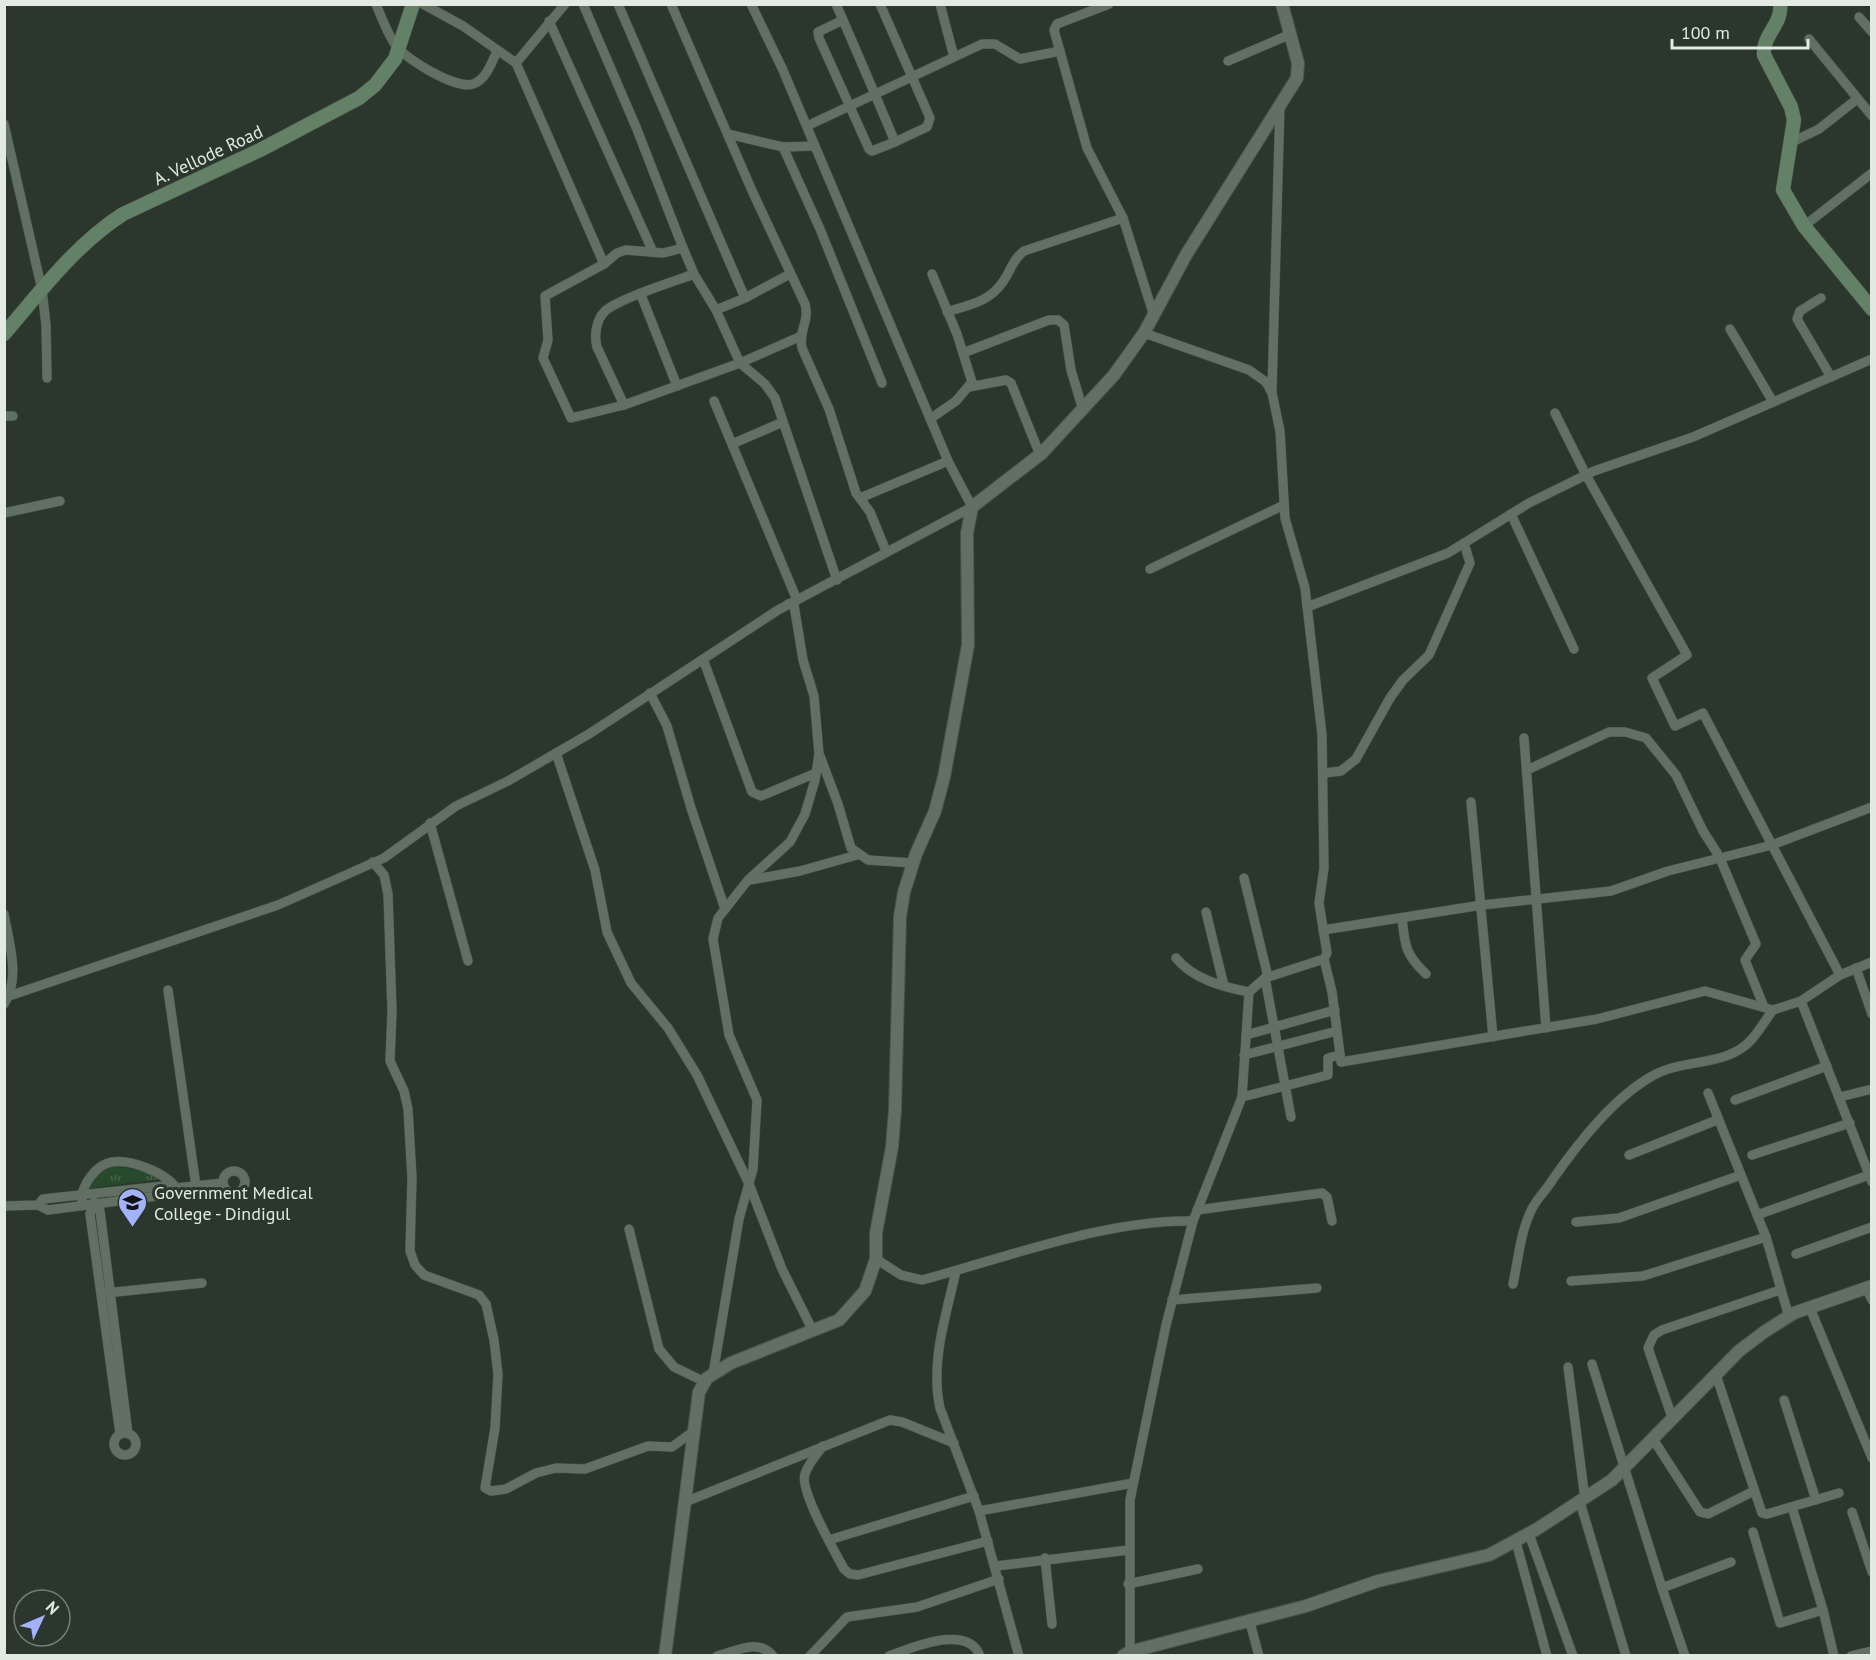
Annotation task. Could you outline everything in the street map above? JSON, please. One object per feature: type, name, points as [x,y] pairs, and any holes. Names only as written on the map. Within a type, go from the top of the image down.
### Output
[{"type":"main road","name":"A. Vellode Road","points":[[4,334],[82,244],[123,214],[260,150],[359,98],[385,73],[398,49],[413,4]]},
{"type":"main road","points":[[1780,4],[1778,20],[1763,46],[1764,55],[1791,106],[1794,120],[1783,190],[1804,226],[1872,309]]},
{"type":"street","points":[[376,4],[384,26],[398,49],[431,71],[464,86],[482,79],[497,51]]},
{"type":"street","points":[[423,4],[463,26],[516,63],[604,264]]},
{"type":"street","points":[[516,63],[549,21],[566,4]]},
{"type":"street","points":[[583,4],[636,127],[694,274],[716,310],[740,363],[772,391],[837,580]]},
{"type":"street","points":[[618,4],[745,298]]},
{"type":"street","points":[[671,4],[808,313],[799,337],[829,409],[860,498],[870,512],[886,551]]},
{"type":"street","points":[[665,1656],[699,1392],[709,1378],[731,1363],[839,1320],[865,1291],[876,1259],[876,1233],[892,1147],[895,1110],[900,917],[904,892],[913,862],[935,811],[944,777],[968,645],[967,533],[972,507],[948,460],[807,126],[751,4]]},
{"type":"street","points":[[836,4],[895,142]]},
{"type":"street","points":[[843,20],[818,32],[849,106],[872,151],[927,127],[930,118],[880,4]]},
{"type":"street","points":[[940,4],[954,57]]},
{"type":"street","points":[[1109,4],[1054,26],[1087,148],[1123,218],[1154,316]]},
{"type":"street","points":[[7,1000],[278,905],[384,858],[456,806],[508,781],[556,753],[792,602],[972,507],[1040,455],[1114,375],[1144,333],[1186,255],[1297,78],[1298,63],[1282,4]]},
{"type":"street","points":[[1859,17],[1872,32]]},
{"type":"street","points":[[549,21],[652,252]]},
{"type":"street","points":[[1228,61],[1291,34]]},
{"type":"street","points":[[1809,39],[1872,116]]},
{"type":"street","points":[[807,126],[987,43],[995,44],[1020,59],[1060,51]]},
{"type":"street","points":[[1792,142],[1820,129],[1857,99]]},
{"type":"street","points":[[1280,103],[1272,393],[1280,430],[1284,506],[1293,551],[1305,588],[1322,735],[1324,868],[1319,903],[1327,953],[1324,959],[1335,1010],[1341,1062],[1597,1019],[1705,991],[1769,1008],[1801,1001],[1840,975],[1872,962]]},
{"type":"street","points":[[4,124],[42,290],[46,325],[46,378]]},
{"type":"street","points":[[728,134],[783,147],[815,146]]},
{"type":"street","points":[[783,147],[820,229],[882,383]]},
{"type":"street","points":[[1804,226],[1872,173]]},
{"type":"street","points":[[947,312],[985,300],[993,294],[1003,282],[1014,259],[1024,251],[1123,218]]},
{"type":"street","points":[[682,248],[652,252],[626,250],[617,253],[604,264],[545,296],[548,340],[543,358],[571,418],[624,405],[740,363],[799,337]]},
{"type":"street","points":[[624,405],[597,347],[596,333],[603,313],[694,274]]},
{"type":"street","points":[[716,310],[745,298],[790,274]]},
{"type":"street","points":[[930,419],[949,407],[969,387],[972,377],[932,274]]},
{"type":"street","points":[[641,295],[677,386]]},
{"type":"street","points":[[1821,298],[1800,311],[1797,319],[1831,377]]},
{"type":"street","points":[[963,353],[1049,320],[1058,320],[1064,325],[1068,334],[1071,370],[1083,410]]},
{"type":"street","points":[[1730,328],[1773,402]]},
{"type":"street","points":[[1144,333],[1249,370],[1266,382],[1272,393]]},
{"type":"street","points":[[1307,607],[1448,553],[1511,514],[1586,475],[1693,437],[1872,360]]},
{"type":"street","points":[[969,387],[1006,380],[1011,382],[1040,455]]},
{"type":"street","points":[[709,1378],[724,1296],[753,1169],[757,1100],[729,1035],[713,939],[718,918],[748,880],[790,842],[805,814],[819,754],[814,696],[803,660],[794,605],[714,401]]},
{"type":"street","points":[[1555,412],[1586,475],[1687,655],[1652,678],[1675,726],[1704,713],[1840,975]]},
{"type":"street","points":[[732,444],[783,422]]},
{"type":"street","points":[[860,498],[948,460]]},
{"type":"street","points":[[4,513],[60,501]]},
{"type":"street","points":[[1150,569],[1284,506]]},
{"type":"street","points":[[1511,514],[1574,649]]},
{"type":"street","points":[[1324,773],[1341,771],[1356,759],[1390,698],[1403,680],[1429,655],[1470,563],[1464,543]]},
{"type":"street","points":[[703,659],[752,792],[761,796],[816,773]]},
{"type":"street","points":[[650,693],[668,726],[691,808],[725,909]]},
{"type":"street","points":[[1527,770],[1609,732],[1639,734],[1653,743],[1676,775],[1703,831],[1719,856],[1756,944],[1745,960],[1769,1008]]},
{"type":"street","points":[[1524,738],[1546,1028]]},
{"type":"street","points":[[556,753],[595,870],[607,932],[631,983],[684,1051],[749,1184],[782,1269],[813,1331]]},
{"type":"street","points":[[819,754],[838,804],[851,848],[857,855],[868,860],[913,862]]},
{"type":"street","points":[[1471,802],[1493,1037]]},
{"type":"street","points":[[1323,930],[1482,905],[1611,891],[1719,856],[1772,845],[1872,807]]},
{"type":"street","points":[[430,823],[468,960]]},
{"type":"street","points":[[748,880],[800,871],[857,855]]},
{"type":"street","points":[[373,862],[384,875],[388,894],[392,1032],[390,1061],[405,1091],[408,1109],[412,1178],[411,1251],[415,1265],[424,1275],[478,1295],[486,1304],[494,1340],[498,1374],[495,1428],[485,1488],[491,1491],[506,1489],[536,1473],[556,1468],[585,1468],[648,1446],[672,1448],[695,1430]]},
{"type":"street","points":[[1244,878],[1266,977],[1291,1117]]},
{"type":"street","points":[[1206,912],[1224,986]]},
{"type":"street","points":[[4,915],[14,975],[7,1000]]},
{"type":"street","points":[[1402,918],[1405,948],[1410,959],[1426,974]]},
{"type":"street","points":[[1176,958],[1193,974],[1224,986],[1249,992]]},
{"type":"street","points":[[1324,959],[1266,977],[1249,992],[1242,1097],[1192,1221],[1172,1300],[1133,1483],[1130,1500],[1127,1654],[1249,1619],[1306,1606],[1378,1581],[1489,1555],[1516,1542],[1582,1501],[1625,1466],[1739,1351],[1789,1317],[1810,1308],[1870,1291]]},
{"type":"street","points":[[1856,968],[1872,1014]]},
{"type":"street","points":[[168,990],[196,1186]]},
{"type":"street","points":[[1757,1215],[1870,1178],[1801,1001]]},
{"type":"street","points":[[1513,1284],[1522,1234],[1531,1211],[1580,1140],[1639,1085],[1655,1074],[1675,1066],[1725,1057],[1751,1041],[1769,1008]]},
{"type":"street","points":[[1246,1035],[1335,1010]]},
{"type":"street","points":[[1245,1055],[1337,1031]]},
{"type":"street","points":[[1242,1097],[1328,1075],[1328,1058],[1340,1055]]},
{"type":"street","points":[[1735,1100],[1827,1066]]},
{"type":"street","points":[[1840,1097],[1872,1089]]},
{"type":"street","points":[[1708,1093],[1766,1237],[1789,1317]]},
{"type":"street","points":[[1629,1155],[1717,1120]]},
{"type":"street","points":[[1752,1155],[1850,1123]]},
{"type":"street","points":[[82,1206],[85,1184],[98,1169],[114,1161],[151,1169],[169,1178],[176,1188]]},
{"type":"street","points":[[1576,1222],[1619,1218],[1741,1175]]},
{"type":"street","points":[[38,1205],[43,1199],[172,1185],[176,1188],[223,1183]]},
{"type":"street","points":[[4,1206],[38,1205],[48,1210],[173,1194],[176,1188]]},
{"type":"street","points":[[1197,1210],[1322,1193],[1327,1197],[1332,1221]]},
{"type":"street","points":[[92,1194],[94,1204],[100,1211],[106,1294],[124,1434]]},
{"type":"street","points":[[876,1259],[901,1275],[921,1280],[1094,1233],[1159,1220],[1192,1221]]},
{"type":"street","points":[[1796,1254],[1872,1227]]},
{"type":"street","points":[[628,1229],[659,1349],[674,1367],[709,1378]]},
{"type":"street","points":[[1571,1281],[1643,1276],[1766,1237]]},
{"type":"street","points":[[956,1271],[940,1341],[936,1391],[979,1511],[1019,1656]]},
{"type":"street","points":[[106,1294],[202,1283]]},
{"type":"street","points":[[1172,1300],[1317,1287]]},
{"type":"street","points":[[1673,1420],[1648,1348],[1653,1335],[1780,1290]]},
{"type":"street","points":[[1810,1308],[1872,1458]]},
{"type":"street","points":[[1592,1364],[1684,1656]]},
{"type":"street","points":[[1568,1367],[1582,1501],[1626,1656]]},
{"type":"street","points":[[1716,1375],[1762,1513],[1839,1493]]},
{"type":"street","points":[[1784,1400],[1816,1500]]},
{"type":"street","points":[[685,1503],[890,1420],[902,1422],[954,1443]]},
{"type":"street","points":[[1653,1439],[1700,1512],[1708,1514],[1754,1491]]},
{"type":"street","points":[[823,1446],[805,1474],[804,1481],[816,1517],[844,1569],[850,1574],[858,1575],[988,1541]]},
{"type":"street","points":[[979,1511],[1133,1483]]},
{"type":"street","points":[[829,1540],[974,1496]]},
{"type":"street","points":[[1792,1507],[1823,1610],[1834,1656]]},
{"type":"street","points":[[1852,1512],[1872,1572]]},
{"type":"street","points":[[1753,1532],[1780,1623],[1823,1610]]},
{"type":"street","points":[[1529,1534],[1573,1656]]},
{"type":"street","points":[[1516,1542],[1547,1656]]},
{"type":"street","points":[[996,1566],[1045,1558],[1129,1550]]},
{"type":"street","points":[[1045,1558],[1052,1624]]},
{"type":"street","points":[[1662,1588],[1731,1562]]},
{"type":"street","points":[[1128,1584],[1198,1569]]},
{"type":"street","points":[[810,1656],[847,1617],[917,1606],[999,1579]]},
{"type":"street","points":[[1249,1619],[1259,1656]]},
{"type":"street","points":[[889,1656],[953,1637],[971,1645],[980,1656]]},
{"type":"street","points":[[717,1656],[755,1645],[763,1647],[773,1656]]},
{"type":"street","points":[[1851,1656],[1872,1651]]},
{"type":"green space","points":[[114,1166],[149,1172],[161,1179],[89,1188],[98,1174]]},
{"type":"place","name":"Government Medical College - Dindigul","points":[[133,1228]]}]
